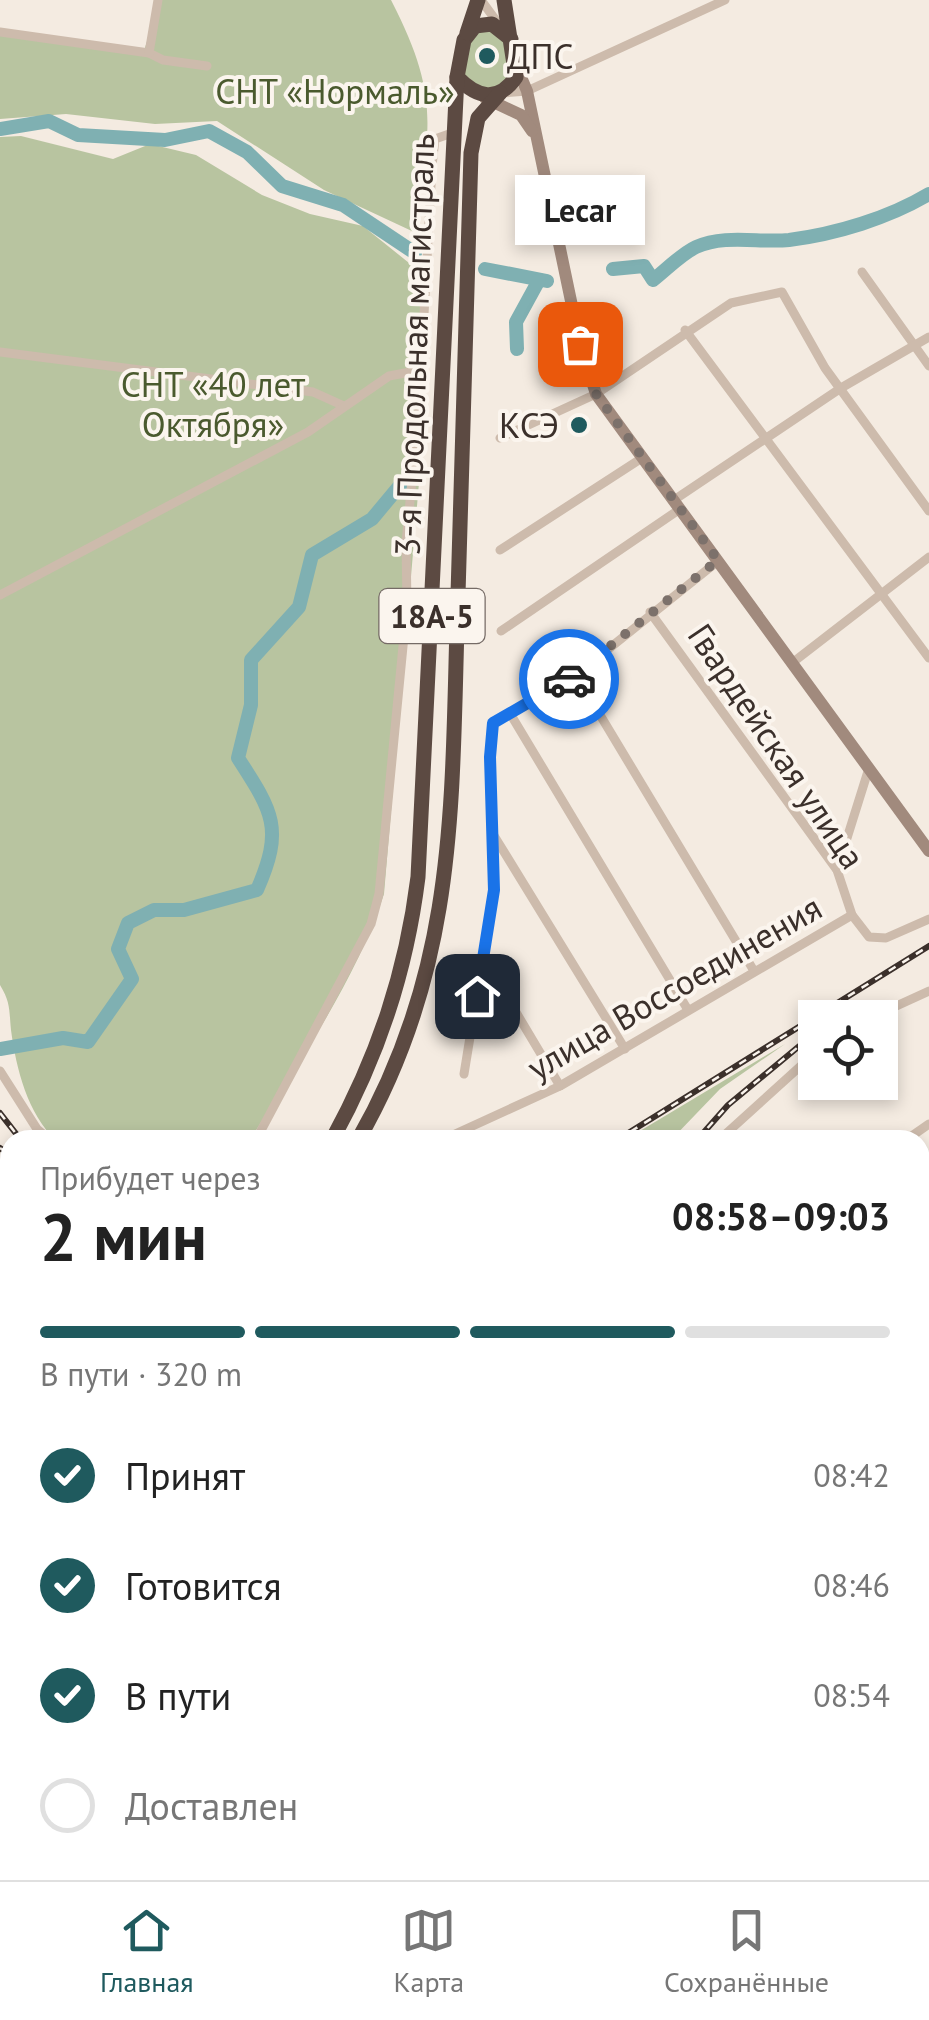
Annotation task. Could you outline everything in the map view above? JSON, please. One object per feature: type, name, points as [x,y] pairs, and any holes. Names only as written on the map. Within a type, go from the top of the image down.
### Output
[{"type":"highway","name":"3-я Продольная магистраль","points":[[337,1130],[386,1024],[407,952],[416,895],[426,782],[452,133],[457,77],[467,33],[480,0]]},
{"type":"highway","points":[[504,0],[506,33],[518,70]]},
{"type":"highway","points":[[467,33],[480,24],[506,33]]},
{"type":"highway","name":"3-я Продольная магистраль","points":[[363,1130],[404,1049],[441,917],[452,784],[472,153],[478,118],[490,96],[518,70]]},
{"type":"highway","name":"3-я Продольная магистраль","points":[[457,77],[490,96]]},
{"type":"main road","points":[[518,70],[527,91],[580,344],[596,394],[929,851]]},
{"type":"main road","points":[[490,96],[521,115],[536,138]]},
{"type":"street","points":[[148,53],[158,0]]},
{"type":"street","points":[[480,0],[506,33]]},
{"type":"street","points":[[490,96],[527,91],[725,0]]},
{"type":"street","points":[[0,32],[148,53],[163,60],[207,66]]},
{"type":"street","points":[[261,1130],[371,924],[379,894],[406,606],[406,542],[422,370],[436,139],[452,133]]},
{"type":"street","points":[[862,272],[929,366]]},
{"type":"street","points":[[500,438],[596,394],[731,302],[782,292],[841,388],[929,511]]},
{"type":"street","points":[[685,330],[929,658]]},
{"type":"street","points":[[501,631],[765,438],[929,337]]},
{"type":"street","points":[[0,352],[313,392],[344,406]]},
{"type":"street","points":[[0,595],[292,441],[388,376],[422,370]]},
{"type":"street","points":[[500,550],[642,458]]},
{"type":"street","points":[[792,663],[929,557]]},
{"type":"street","points":[[464,1074],[494,890],[490,757],[493,723],[576,675],[718,560]]},
{"type":"street","name":"Гвардейская улица","points":[[650,612],[838,870],[852,915]]},
{"type":"street","points":[[576,675],[754,972]]},
{"type":"street","points":[[511,715],[688,1010]]},
{"type":"street","points":[[838,870],[869,768]]},
{"type":"street","points":[[493,834],[625,1049]]},
{"type":"street","name":"улица Воссоединения","points":[[466,1130],[560,1086],[852,915],[869,938],[886,938],[929,919]]},
{"type":"street","points":[[483,957],[560,1086]]},
{"type":"street","points":[[898,1005],[929,991]]},
{"type":"street","points":[[730,1130],[798,1068]]},
{"type":"street","points":[[0,1071],[38,1130]]},
{"type":"green space","name":"СНТ «Нормаль»","points":[[160,0],[391,0],[418,63],[427,113],[414,232],[324,190],[217,121],[155,124],[66,114],[0,119],[0,32],[143,54]]},
{"type":"green space","points":[[475,31],[500,31],[513,65],[506,85],[481,90],[464,74],[464,58]]},
{"type":"green space","name":"СНТ «40 лет Октября»","points":[[21,136],[113,159],[150,144],[196,155],[262,195],[310,214],[363,226],[429,279],[425,412],[384,894],[342,990],[256,1130],[46,1130],[25,1090],[16,1060],[9,1007],[0,985],[0,137]]},
{"type":"green space","points":[[785,1044],[720,1089],[681,1130],[642,1130]]},
{"type":"waterway","points":[[0,129],[49,121],[78,135],[165,140],[209,131],[247,152],[282,186],[343,205],[415,253]]},
{"type":"waterway","points":[[613,269],[644,266],[653,280],[685,254],[707,243],[789,240],[825,234],[880,218],[929,194]]},
{"type":"waterway","points":[[485,269],[547,281]]},
{"type":"waterway","points":[[517,349],[516,322],[539,280]]},
{"type":"waterway","points":[[0,1049],[63,1038],[88,1042],[132,979],[118,949],[128,923],[154,910],[184,910],[257,890],[272,836],[267,807],[238,758],[251,705],[251,660],[299,607],[312,555],[372,519],[402,483]]},
{"type":"railway","points":[[633,1130],[929,946]]},
{"type":"railway","points":[[706,1130],[728,1105],[798,1047]]},
{"type":"railway","points":[[0,1113],[13,1130]]},
{"type":"way so far","points":[[569,679],[718,560],[596,394],[580,344]]},
{"type":"place","name":"ДПС","points":[[487,56]]},
{"type":"place","name":"Lecar","points":[[580,344]]},
{"type":"place","name":"КСЭ","points":[[579,425]]},
{"type":"route","points":[[477,996],[494,890],[490,757],[493,723],[569,679]]}]
